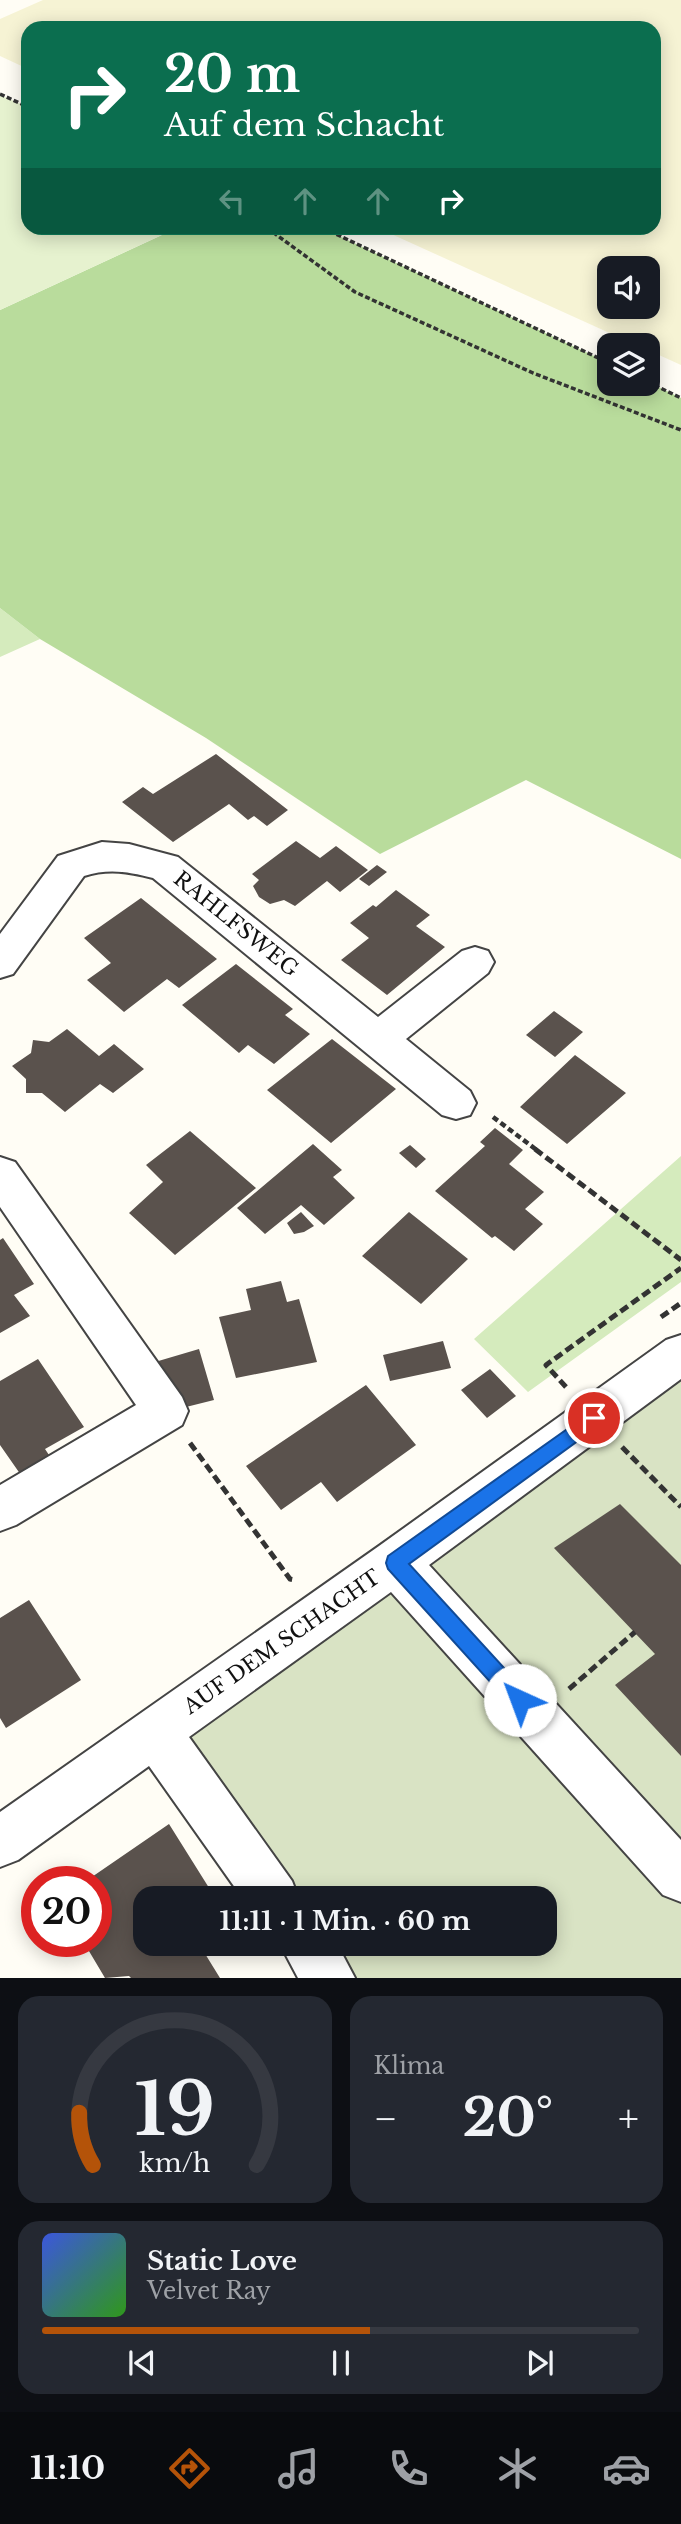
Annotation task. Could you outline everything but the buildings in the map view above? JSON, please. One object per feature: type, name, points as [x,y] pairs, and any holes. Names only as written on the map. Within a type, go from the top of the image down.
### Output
[{"type":"street","name":"RAHLFSWEG","points":[[0,963],[71,866],[102,856],[129,858],[165,867],[456,1103]]},
{"type":"street","points":[[378,1039],[475,962]]},
{"type":"street","points":[[0,1174],[166,1411],[0,1510]]},
{"type":"street","name":"AUF DEM SCHACHT","points":[[0,1842],[395,1563],[681,1354]]},
{"type":"street","points":[[395,1563],[681,1877]]},
{"type":"street","points":[[155,1732],[265,1886]]},
{"type":"street","points":[[314,1956],[329,1978]]},
{"type":"path","points":[[0,94],[21,104]]},
{"type":"path","points":[[277,235],[355,292],[533,373],[681,430]]},
{"type":"path","points":[[338,235],[597,357]]},
{"type":"path","points":[[660,388],[681,398]]},
{"type":"path","points":[[456,1103],[485,1111],[681,1260]]},
{"type":"path","points":[[681,1268],[546,1365],[681,1507]]},
{"type":"path","points":[[166,1411],[290,1579],[305,1583],[327,1611]]},
{"type":"path","points":[[535,1718],[635,1632]]},
{"type":"shaded area","points":[[43,0],[681,0],[681,365],[660,355],[660,333],[610,333],[393,235],[661,235],[661,21],[21,21],[21,66],[0,56],[0,19]]},
{"type":"green space","points":[[0,95],[21,104],[21,235],[162,235],[0,310]]},
{"type":"green space","points":[[162,235],[337,235],[597,357],[597,396],[660,396],[660,388],[681,398],[681,859],[526,780],[380,854],[206,738],[40,639],[0,608],[0,310]]},
{"type":"green space","points":[[0,608],[40,639],[0,657]]},
{"type":"green space","points":[[681,1156],[681,1282],[528,1392],[474,1339]]},
{"type":"green space","points":[[681,1354],[681,1978],[337,1978],[321,1956],[557,1956],[557,1886],[268,1886],[155,1732]]},
{"type":"route","points":[[520,1700],[395,1563],[594,1418]]}]
